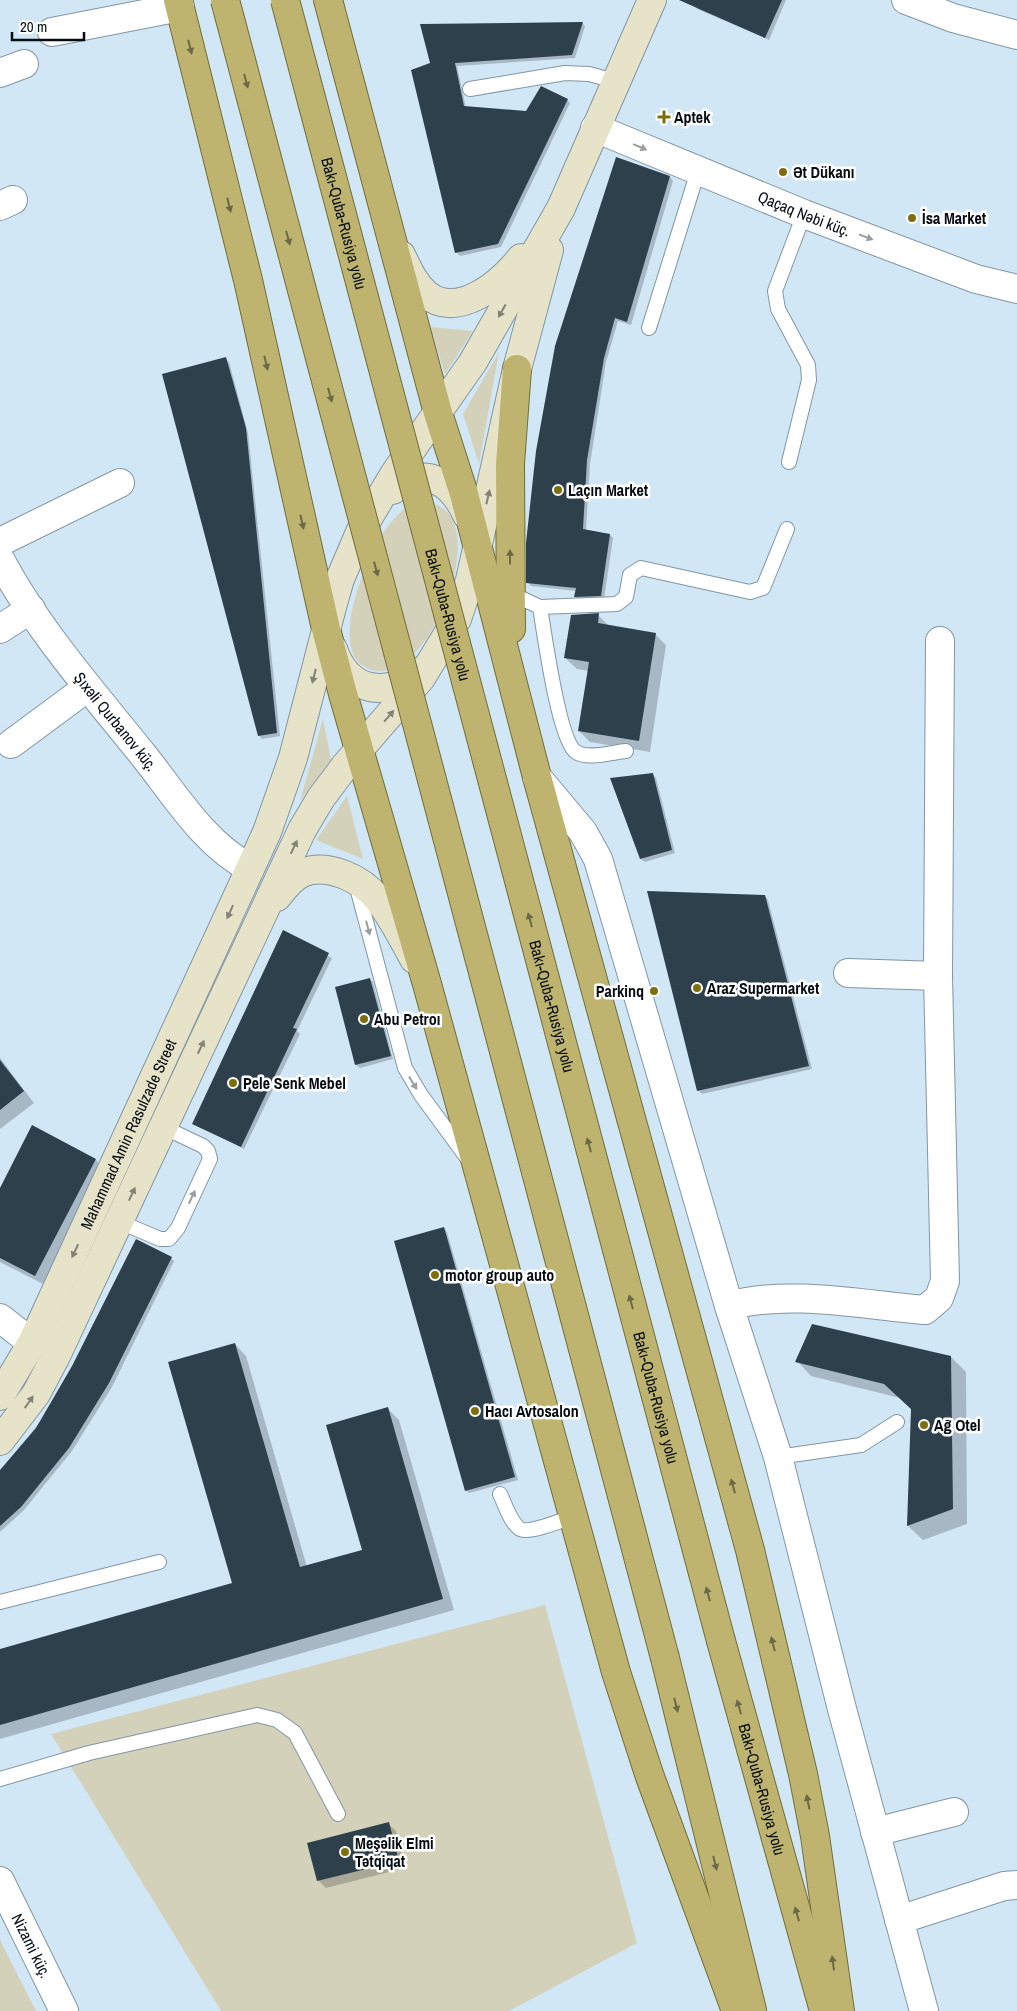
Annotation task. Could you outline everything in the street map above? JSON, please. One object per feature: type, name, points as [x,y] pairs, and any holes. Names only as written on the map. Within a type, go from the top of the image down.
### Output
[{"type":"highway","points":[[225,0],[665,1658],[752,2011]]},
{"type":"highway","name":"Bakı-Quba-Rusiya yolu","points":[[285,0],[721,1641],[824,2011]]},
{"type":"highway","points":[[328,0],[438,413],[464,494],[517,693],[537,777],[753,1559],[806,1792],[840,2011]]},
{"type":"highway","points":[[179,4],[248,280],[326,629],[343,694],[428,984],[616,1672],[649,1774],[736,2011]]},
{"type":"highway","points":[[517,369],[510,464],[510,627],[517,693]]},
{"type":"main road","points":[[434,658],[410,680],[394,688],[370,688],[344,672],[336,658],[326,629],[340,579],[361,530],[395,473],[473,362],[560,208],[650,0]]},
{"type":"main road","points":[[389,234],[414,282],[426,296],[451,303],[473,297],[501,280],[516,266],[560,208]]},
{"type":"main road","points":[[258,922],[302,830],[321,798],[360,748],[411,690],[434,658],[460,610],[470,580],[517,369],[560,208]]},
{"type":"main road","points":[[361,530],[382,501],[400,484],[413,479],[433,479],[453,490],[459,499],[477,545]]},
{"type":"main road","name":"Mahammad Amin Rasulzade Street","points":[[0,1396],[32,1343],[250,868],[284,788],[326,629]]},
{"type":"main road","points":[[258,922],[284,887],[301,874],[319,870],[335,872],[356,880],[378,899],[397,928],[428,984]]},
{"type":"main road","name":"Mahammad Amin Rasulzade Street","points":[[0,1441],[36,1394],[56,1356],[258,922]]},
{"type":"street","points":[[906,0],[953,18],[1017,35]]},
{"type":"street","points":[[52,32],[179,4]]},
{"type":"street","name":"Qaçaq Nəbi küç.","points":[[596,128],[804,214],[976,278],[1017,289]]},
{"type":"street","points":[[0,542],[120,483]]},
{"type":"street","name":"Şıxəli Qurbanov küç.","points":[[0,559],[31,609],[88,687],[205,832],[232,859],[250,868]]},
{"type":"street","points":[[0,629],[31,609]]},
{"type":"street","points":[[729,1306],[752,1300],[780,1298],[925,1310],[938,1298],[945,1281],[938,976],[940,641]]},
{"type":"street","points":[[11,744],[88,687]]},
{"type":"street","points":[[537,777],[584,832],[598,859],[729,1306],[778,1457],[875,1832],[924,2011]]},
{"type":"street","points":[[848,973],[938,976]]},
{"type":"street","points":[[0,1318],[32,1343]]},
{"type":"street","points":[[875,1832],[954,1812]]},
{"type":"street","name":"Nizami küç.","points":[[0,1881],[59,2009]]},
{"type":"street","points":[[899,1920],[1004,1886],[1017,1885]]},
{"type":"lane","points":[[470,89],[565,73],[589,74],[615,81]]},
{"type":"lane","points":[[649,328],[698,171]]},
{"type":"lane","points":[[789,462],[809,380],[808,365],[778,309],[776,291],[804,214]]},
{"type":"lane","points":[[510,593],[540,607],[618,604],[626,597],[630,575],[641,568],[750,592],[763,588],[787,529]]},
{"type":"lane","points":[[540,607],[559,708],[570,746],[578,754],[593,755],[626,750]]},
{"type":"lane","points":[[356,880],[408,1076],[480,1176]]},
{"type":"lane","points":[[120,1222],[160,1239],[169,1239],[178,1228],[210,1159],[208,1151],[203,1146],[163,1127]]},
{"type":"lane","points":[[778,1457],[861,1445],[897,1422]]},
{"type":"lane","points":[[500,1494],[520,1529],[528,1531],[574,1516]]},
{"type":"lane","points":[[0,1602],[159,1562]]},
{"type":"lane","points":[[0,1779],[98,1751],[257,1714],[277,1720],[295,1733],[338,1814]]},
{"type":"shaded area","points":[[430,327],[473,331],[445,374]]},
{"type":"shaded area","points":[[499,352],[479,464],[463,414]]},
{"type":"shaded area","points":[[423,501],[439,506],[447,512],[456,531],[457,557],[451,587],[439,617],[424,643],[405,662],[384,671],[363,666],[354,655],[350,640],[350,621],[360,581],[376,545],[387,527],[405,508]]},
{"type":"shaded area","points":[[323,719],[331,759],[300,801]]},
{"type":"shaded area","points":[[347,796],[363,859],[316,840]]},
{"type":"shaded area","points":[[545,1605],[637,1943],[509,2011],[221,2011],[51,1734]]},
{"type":"shaded area","points":[[0,1940],[36,2011],[0,2011]]},
{"type":"building","points":[[679,0],[782,0],[765,38]]},
{"type":"building","points":[[583,22],[572,55],[455,63],[464,106],[526,111],[541,86],[568,99],[498,244],[455,253],[411,70],[430,63],[420,24]]},
{"type":"building","points":[[616,157],[670,176],[627,322],[615,318],[604,358],[587,460],[583,529],[610,534],[601,596],[574,597],[576,588],[526,583],[526,543],[536,451],[555,346]]},
{"type":"building","points":[[226,357],[246,428],[277,733],[258,736],[162,374]]},
{"type":"building","points":[[599,613],[598,623],[656,633],[639,741],[578,731],[589,662],[564,658],[571,615]]},
{"type":"building","points":[[653,773],[672,850],[640,859],[610,778]]},
{"type":"building","points":[[647,891],[765,895],[809,1066],[697,1091]]},
{"type":"building","points":[[283,930],[329,953],[293,1028],[297,1029],[241,1147],[192,1124]]},
{"type":"building","points":[[370,978],[391,1056],[355,1065],[335,987]]},
{"type":"building","points":[[0,1060],[24,1091],[0,1110]]},
{"type":"building","points":[[32,1125],[96,1159],[35,1276],[0,1258],[0,1188]]},
{"type":"building","points":[[444,1227],[515,1477],[465,1491],[394,1241]]},
{"type":"building","points":[[136,1239],[172,1257],[109,1383],[69,1448],[21,1507],[0,1526],[0,1470],[36,1428],[72,1366]]},
{"type":"building","points":[[812,1324],[951,1356],[953,1509],[907,1526],[911,1409],[884,1384],[795,1362]]},
{"type":"building","points":[[235,1343],[300,1567],[362,1550],[326,1425],[388,1407],[443,1599],[0,1725],[0,1649],[232,1583],[168,1362]]},
{"type":"building","points":[[389,1822],[399,1861],[317,1881],[307,1843]]},
{"type":"place","name":"Aptek","points":[[664,117]]},
{"type":"place","name":"Ət Dükanı","points":[[783,172]]},
{"type":"place","name":"İsa Market","points":[[912,218]]},
{"type":"place","name":"Laçın Market","points":[[558,490]]},
{"type":"place","name":"Araz Supermarket","points":[[697,988]]},
{"type":"place","name":"Parkinq","points":[[654,991]]},
{"type":"place","name":"Abu Petroı","points":[[364,1019]]},
{"type":"place","name":"Pele Senk Mebel","points":[[233,1083]]},
{"type":"place","name":"motor group auto","points":[[435,1275]]},
{"type":"place","name":"Hacı Avtosalon","points":[[475,1411]]},
{"type":"place","name":"Ağ Otel","points":[[924,1425]]},
{"type":"place","name":"Meşəlik Elmi Tətqiqat","points":[[345,1852]]}]
